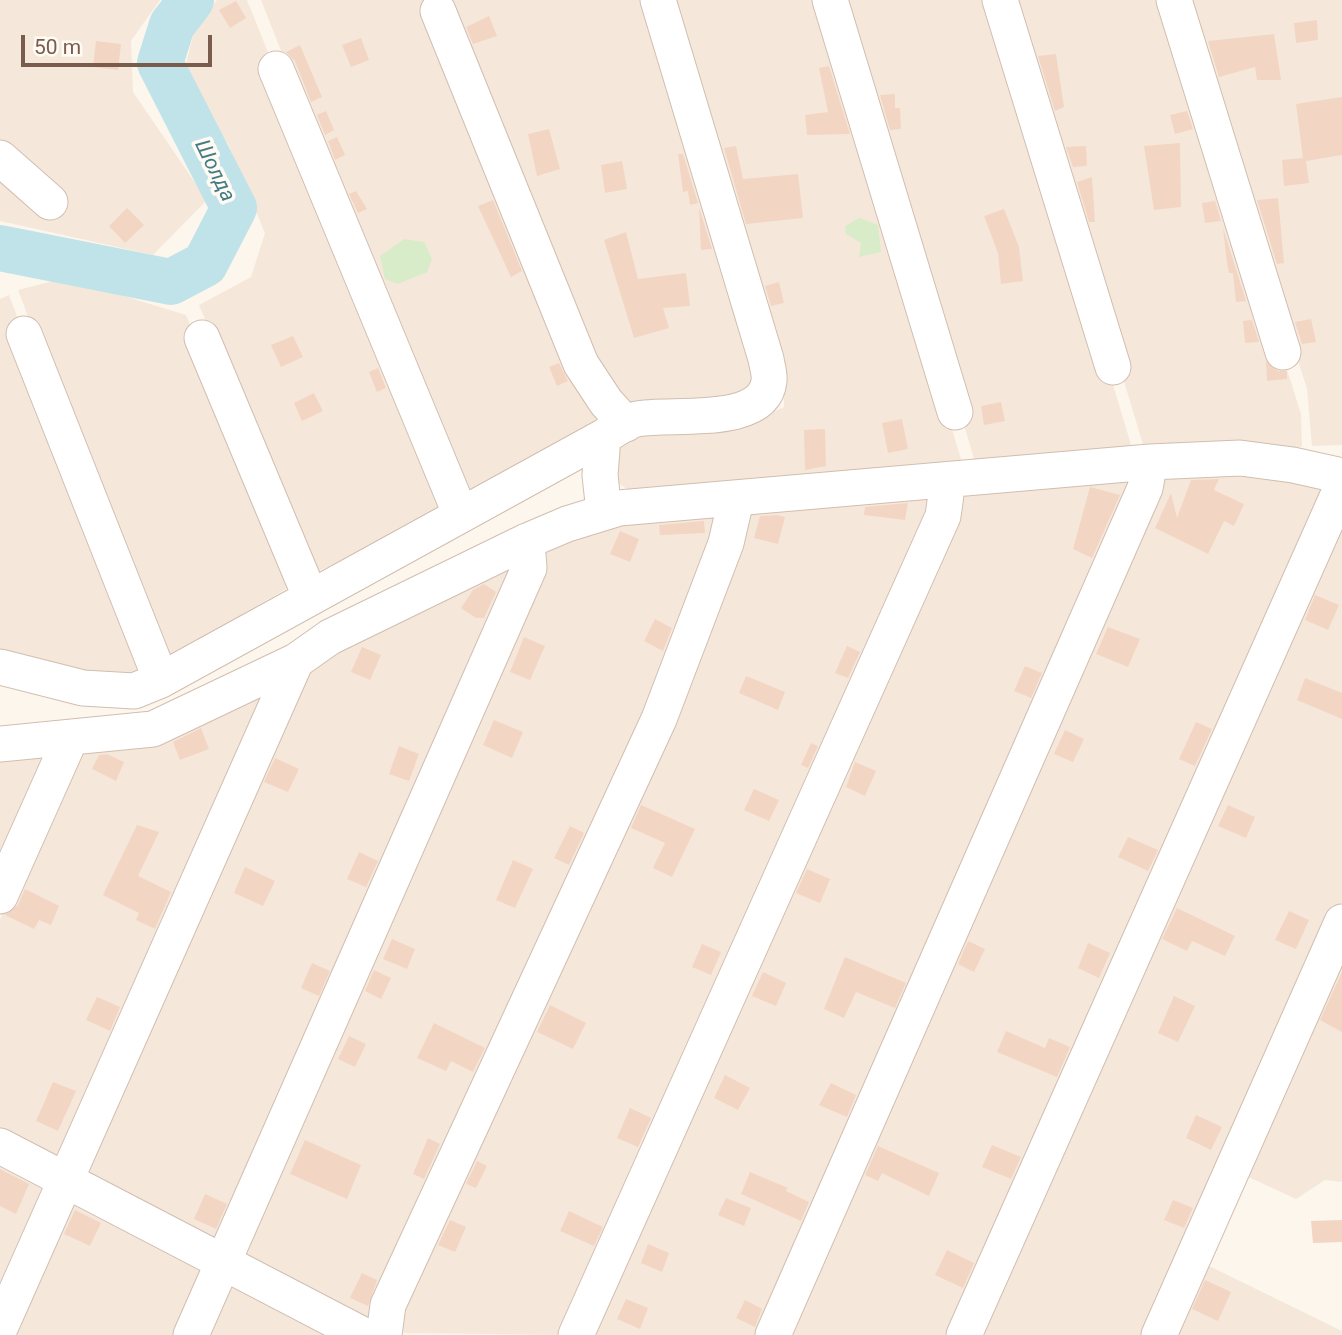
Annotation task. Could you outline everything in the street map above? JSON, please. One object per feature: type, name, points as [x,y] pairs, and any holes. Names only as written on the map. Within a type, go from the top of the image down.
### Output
[{"type":"street","points":[[0,667],[83,688],[134,691],[161,680],[635,419],[723,415],[762,398],[769,381],[766,359],[658,0]]},
{"type":"street","points":[[830,0],[955,412]]},
{"type":"street","points":[[1000,0],[1113,367]]},
{"type":"street","points":[[1174,0],[1283,352]]},
{"type":"street","points":[[438,11],[581,364],[606,402],[615,430],[600,475],[604,512]]},
{"type":"street","points":[[276,69],[460,513]]},
{"type":"street","points":[[0,158],[50,202]]},
{"type":"street","points":[[24,334],[161,680]]},
{"type":"street","points":[[202,338],[310,596]]},
{"type":"street","points":[[0,744],[153,729],[296,661],[330,637],[527,541],[618,508],[1150,462],[1240,458],[1293,465],[1342,477]]},
{"type":"street","points":[[773,1335],[1145,488],[1150,462]]},
{"type":"street","points":[[576,1335],[943,516],[948,480]]},
{"type":"street","points":[[964,1335],[1342,486]]},
{"type":"street","points":[[384,1335],[388,1305],[659,719],[726,543],[736,499]]},
{"type":"street","points":[[191,1335],[529,568],[527,541]]},
{"type":"street","points":[[0,1328],[296,661]]},
{"type":"street","points":[[0,896],[71,737]]},
{"type":"street","points":[[1159,1335],[1342,922]]},
{"type":"street","points":[[0,1146],[363,1335]]},
{"type":"shaded area","points":[[0,0],[160,0],[131,41],[133,92],[207,200],[153,255],[0,221]]},
{"type":"shaded area","points":[[217,0],[247,0],[451,507],[313,574],[199,305],[251,277],[265,233],[228,144],[182,80],[195,27]]},
{"type":"shaded area","points":[[261,0],[429,0],[613,421],[463,497],[364,261]]},
{"type":"shaded area","points":[[442,0],[651,0],[762,362],[742,401],[627,402],[600,383]]},
{"type":"shaded area","points":[[667,0],[825,0],[963,466],[635,494],[610,478],[617,437],[751,421],[784,407],[784,390]]},
{"type":"shaded area","points":[[837,0],[997,0],[1132,448],[975,462]]},
{"type":"shaded area","points":[[1009,0],[1171,0],[1301,414],[1302,447],[1145,451]]},
{"type":"shaded area","points":[[1183,0],[1342,0],[1342,445],[1312,446],[1307,389]]},
{"type":"shaded area","points":[[65,278],[186,315],[298,582],[169,658],[97,498],[18,290]]},
{"type":"shaded area","points":[[9,295],[148,669],[123,679],[0,651],[0,299]]},
{"type":"shaded area","points":[[1166,468],[1327,482],[956,1335],[786,1335]]},
{"type":"shaded area","points":[[1141,469],[763,1335],[586,1335],[964,485]]},
{"type":"shaded area","points":[[930,490],[926,524],[569,1335],[404,1333],[397,1307],[753,501]]},
{"type":"shaded area","points":[[1342,505],[1342,901],[1151,1335],[975,1335]]},
{"type":"shaded area","points":[[715,507],[707,582],[372,1325],[239,1251],[550,540],[572,529]]},
{"type":"shaded area","points":[[510,559],[522,571],[219,1247],[78,1173],[302,667]]},
{"type":"shaded area","points":[[255,693],[268,703],[62,1164],[0,1131],[0,919],[80,740]]},
{"type":"shaded area","points":[[0,751],[57,755],[0,880]]},
{"type":"shaded area","points":[[1342,944],[1342,1182],[1325,1180],[1296,1199],[1240,1173]]},
{"type":"shaded area","points":[[0,1156],[58,1183],[0,1312]]},
{"type":"shaded area","points":[[70,1192],[210,1265],[179,1335],[4,1335]]},
{"type":"shaded area","points":[[1203,1263],[1342,1331],[1341,1335],[1170,1335]]},
{"type":"shaded area","points":[[231,1277],[347,1335],[205,1335]]},
{"type":"green space","points":[[859,218],[878,225],[881,252],[859,257],[861,243],[846,234],[845,226]]},
{"type":"green space","points":[[404,239],[424,242],[432,259],[427,272],[398,284],[385,279],[380,256]]},
{"type":"building","points":[[236,1],[246,18],[230,28],[219,10]]},
{"type":"building","points":[[489,16],[497,36],[473,44],[466,27]]},
{"type":"building","points":[[1317,20],[1318,40],[1296,43],[1294,23]]},
{"type":"building","points":[[1274,34],[1281,80],[1257,80],[1255,67],[1219,77],[1208,41]]},
{"type":"building","points":[[361,38],[369,60],[351,67],[342,45]]},
{"type":"building","points":[[96,41],[121,44],[118,70],[93,67]]},
{"type":"building","points":[[300,45],[322,97],[311,102],[295,61],[286,52]]},
{"type":"building","points":[[1056,54],[1064,107],[1055,111],[1038,56]]},
{"type":"building","points":[[829,66],[850,134],[807,135],[805,115],[828,112],[819,68]]},
{"type":"building","points":[[895,94],[895,108],[900,108],[901,129],[890,130],[880,95]]},
{"type":"building","points":[[1342,97],[1342,155],[1306,161],[1309,183],[1284,186],[1282,160],[1303,158],[1296,104]]},
{"type":"building","points":[[326,111],[334,130],[325,135],[317,115]]},
{"type":"building","points":[[1187,111],[1193,129],[1175,134],[1170,115]]},
{"type":"building","points":[[549,129],[560,169],[537,176],[528,134]]},
{"type":"building","points":[[337,137],[345,155],[335,160],[328,141]]},
{"type":"building","points":[[1180,143],[1181,207],[1154,210],[1144,146]]},
{"type":"building","points":[[736,146],[743,179],[798,174],[803,218],[746,224],[724,148]]},
{"type":"building","points":[[1086,146],[1087,166],[1073,167],[1066,147]]},
{"type":"building","points":[[678,154],[683,154],[698,203],[690,205],[688,191],[683,192]]},
{"type":"building","points":[[622,161],[627,189],[605,193],[601,165]]},
{"type":"building","points":[[1092,177],[1095,222],[1089,222],[1077,182]]},
{"type":"building","points":[[356,191],[367,209],[358,213],[349,194]]},
{"type":"building","points":[[1278,198],[1284,263],[1277,264],[1257,200]]},
{"type":"building","points":[[493,200],[522,271],[511,277],[478,206]]},
{"type":"building","points":[[1215,201],[1221,221],[1205,223],[1202,203]]},
{"type":"building","points":[[699,207],[712,249],[701,250]]},
{"type":"building","points":[[127,208],[144,225],[125,243],[109,226]]},
{"type":"building","points":[[1004,209],[1019,247],[1023,281],[1001,284],[998,253],[984,216]]},
{"type":"building","points":[[1223,228],[1246,301],[1236,302],[1233,273],[1229,273],[1227,263]]},
{"type":"building","points":[[626,232],[638,279],[686,273],[690,306],[663,308],[669,328],[634,338],[604,240]]},
{"type":"building","points":[[779,282],[784,303],[771,306],[765,286]]},
{"type":"building","points":[[1311,319],[1316,342],[1302,344],[1295,322]]},
{"type":"building","points":[[1252,320],[1259,342],[1245,343],[1243,321]]},
{"type":"building","points":[[293,336],[303,357],[281,367],[271,345]]},
{"type":"building","points":[[1266,361],[1278,371],[1287,371],[1287,379],[1267,381]]},
{"type":"building","points":[[559,363],[568,381],[557,386],[549,367]]},
{"type":"building","points":[[378,368],[386,388],[377,392],[369,372]]},
{"type":"building","points":[[314,393],[323,411],[302,421],[294,403]]},
{"type":"building","points":[[1001,402],[1005,421],[984,425],[981,406]]},
{"type":"building","points":[[902,419],[908,449],[888,453],[882,423]]},
{"type":"building","points":[[825,429],[826,466],[805,470],[804,430]]},
{"type":"building","points":[[1219,479],[1214,490],[1244,504],[1234,526],[1224,521],[1208,554],[1155,528],[1171,493],[1177,518],[1191,480]]},
{"type":"building","points":[[1090,487],[1120,495],[1092,558],[1073,549]]},
{"type":"building","points":[[908,503],[905,520],[864,515],[865,507]]},
{"type":"building","points":[[760,516],[785,517],[778,544],[754,538]]},
{"type":"building","points":[[704,521],[705,533],[660,535],[659,525]]},
{"type":"building","points":[[620,531],[639,539],[630,562],[610,554]]},
{"type":"building","points":[[484,584],[496,592],[484,618],[476,618],[461,608],[473,590]]},
{"type":"building","points":[[1315,595],[1339,605],[1328,630],[1305,620]]},
{"type":"building","points":[[655,619],[672,628],[663,651],[644,641]]},
{"type":"building","points":[[1108,627],[1140,639],[1128,667],[1096,654]]},
{"type":"building","points":[[524,637],[545,646],[530,680],[510,672]]},
{"type":"building","points":[[847,646],[860,652],[848,678],[835,673]]},
{"type":"building","points":[[362,647],[381,655],[370,680],[351,672]]},
{"type":"building","points":[[1025,666],[1042,673],[1031,698],[1014,691]]},
{"type":"building","points":[[746,676],[785,692],[778,710],[739,693]]},
{"type":"building","points":[[1305,678],[1342,693],[1342,719],[1297,700]]},
{"type":"building","points":[[494,720],[523,732],[512,758],[483,745]]},
{"type":"building","points":[[1196,722],[1212,729],[1195,766],[1179,759]]},
{"type":"building","points":[[201,728],[209,749],[180,760],[173,742]]},
{"type":"building","points":[[1065,730],[1084,739],[1073,762],[1054,754]]},
{"type":"building","points":[[811,743],[818,746],[808,768],[801,765]]},
{"type":"building","points":[[399,746],[419,754],[409,781],[389,774]]},
{"type":"building","points":[[107,754],[124,762],[116,781],[92,769],[99,755]]},
{"type":"building","points":[[275,758],[299,769],[288,792],[264,782]]},
{"type":"building","points":[[855,762],[876,771],[865,796],[846,787]]},
{"type":"building","points":[[754,789],[779,800],[769,821],[744,810]]},
{"type":"building","points":[[641,805],[695,829],[672,877],[653,868],[665,843],[631,828]]},
{"type":"building","points":[[1228,805],[1255,817],[1246,838],[1218,826]]},
{"type":"building","points":[[137,825],[159,832],[138,876],[171,892],[155,929],[136,920],[139,913],[103,895]]},
{"type":"building","points":[[570,826],[584,833],[569,865],[554,858]]},
{"type":"building","points":[[1128,837],[1158,850],[1148,871],[1118,857]]},
{"type":"building","points":[[359,852],[378,861],[366,887],[347,879]]},
{"type":"building","points":[[513,860],[533,869],[515,908],[496,900]]},
{"type":"building","points":[[245,867],[275,881],[263,906],[234,893]]},
{"type":"building","points":[[807,869],[830,879],[820,903],[796,893]]},
{"type":"building","points":[[25,889],[59,906],[51,925],[39,920],[34,929],[5,915],[18,905]]},
{"type":"building","points":[[1177,908],[1235,936],[1225,956],[1192,941],[1187,951],[1162,939]]},
{"type":"building","points":[[1289,911],[1309,920],[1296,949],[1275,940]]},
{"type":"building","points":[[392,939],[415,949],[407,969],[383,959]]},
{"type":"building","points":[[968,941],[985,949],[974,972],[958,964]]},
{"type":"building","points":[[1088,943],[1110,953],[1099,978],[1078,968]]},
{"type":"building","points":[[702,944],[721,952],[711,975],[692,967]]},
{"type":"building","points":[[845,957],[906,983],[895,1008],[856,992],[844,1018],[824,1009]]},
{"type":"building","points":[[312,963],[330,971],[319,996],[301,988]]},
{"type":"building","points":[[374,970],[391,978],[381,999],[365,991]]},
{"type":"building","points":[[763,972],[786,983],[776,1006],[752,996]]},
{"type":"building","points":[[1342,972],[1342,1032],[1320,1020]]},
{"type":"building","points":[[1174,996],[1195,1006],[1178,1042],[1158,1033]]},
{"type":"building","points":[[97,997],[120,1007],[110,1031],[86,1020]]},
{"type":"building","points":[[550,1005],[586,1023],[573,1049],[537,1032]]},
{"type":"building","points":[[434,1023],[485,1048],[473,1072],[451,1061],[446,1071],[417,1058]]},
{"type":"building","points":[[1006,1031],[1045,1048],[1049,1038],[1070,1047],[1057,1077],[997,1052]]},
{"type":"building","points":[[349,1036],[366,1044],[355,1067],[338,1059]]},
{"type":"building","points":[[725,1075],[750,1088],[738,1110],[714,1098]]},
{"type":"building","points":[[53,1082],[76,1091],[58,1131],[36,1121]]},
{"type":"building","points":[[831,1083],[856,1095],[847,1117],[819,1105]]},
{"type":"building","points":[[630,1108],[651,1118],[638,1147],[617,1138]]},
{"type":"building","points":[[1196,1115],[1222,1127],[1211,1150],[1186,1138]]},
{"type":"building","points":[[428,1138],[440,1144],[424,1179],[413,1174]]},
{"type":"building","points":[[305,1140],[361,1165],[347,1199],[290,1174]]},
{"type":"building","points":[[992,1145],[1021,1157],[1011,1179],[982,1167]]},
{"type":"building","points":[[878,1146],[939,1173],[929,1196],[882,1173],[878,1181],[865,1175]]},
{"type":"building","points":[[477,1161],[487,1166],[476,1188],[466,1184]]},
{"type":"building","points":[[0,1169],[29,1184],[16,1214],[0,1206]]},
{"type":"building","points":[[750,1172],[788,1188],[786,1191],[809,1202],[801,1221],[741,1194]]},
{"type":"building","points":[[205,1194],[227,1204],[216,1229],[194,1219]]},
{"type":"building","points":[[726,1198],[751,1208],[744,1226],[718,1215]]},
{"type":"building","points":[[1173,1200],[1193,1208],[1184,1228],[1164,1220]]},
{"type":"building","points":[[75,1210],[101,1223],[90,1246],[64,1234]]},
{"type":"building","points":[[569,1211],[603,1227],[594,1246],[560,1231]]},
{"type":"building","points":[[450,1220],[466,1227],[455,1252],[438,1245]]},
{"type":"building","points":[[1342,1220],[1342,1242],[1313,1243],[1311,1221]]},
{"type":"building","points":[[648,1244],[669,1253],[662,1272],[641,1263]]},
{"type":"building","points":[[947,1250],[974,1263],[963,1288],[935,1275]]},
{"type":"building","points":[[362,1273],[377,1280],[368,1306],[350,1298]]},
{"type":"building","points":[[1205,1280],[1231,1292],[1218,1321],[1192,1309]]},
{"type":"building","points":[[626,1299],[648,1308],[640,1329],[617,1319]]},
{"type":"building","points":[[745,1300],[762,1309],[755,1327],[736,1318]]},
{"type":"waterway","name":"Шолда","points":[[0,248],[171,282],[205,264],[234,208],[160,63],[172,25],[191,0]]}]
